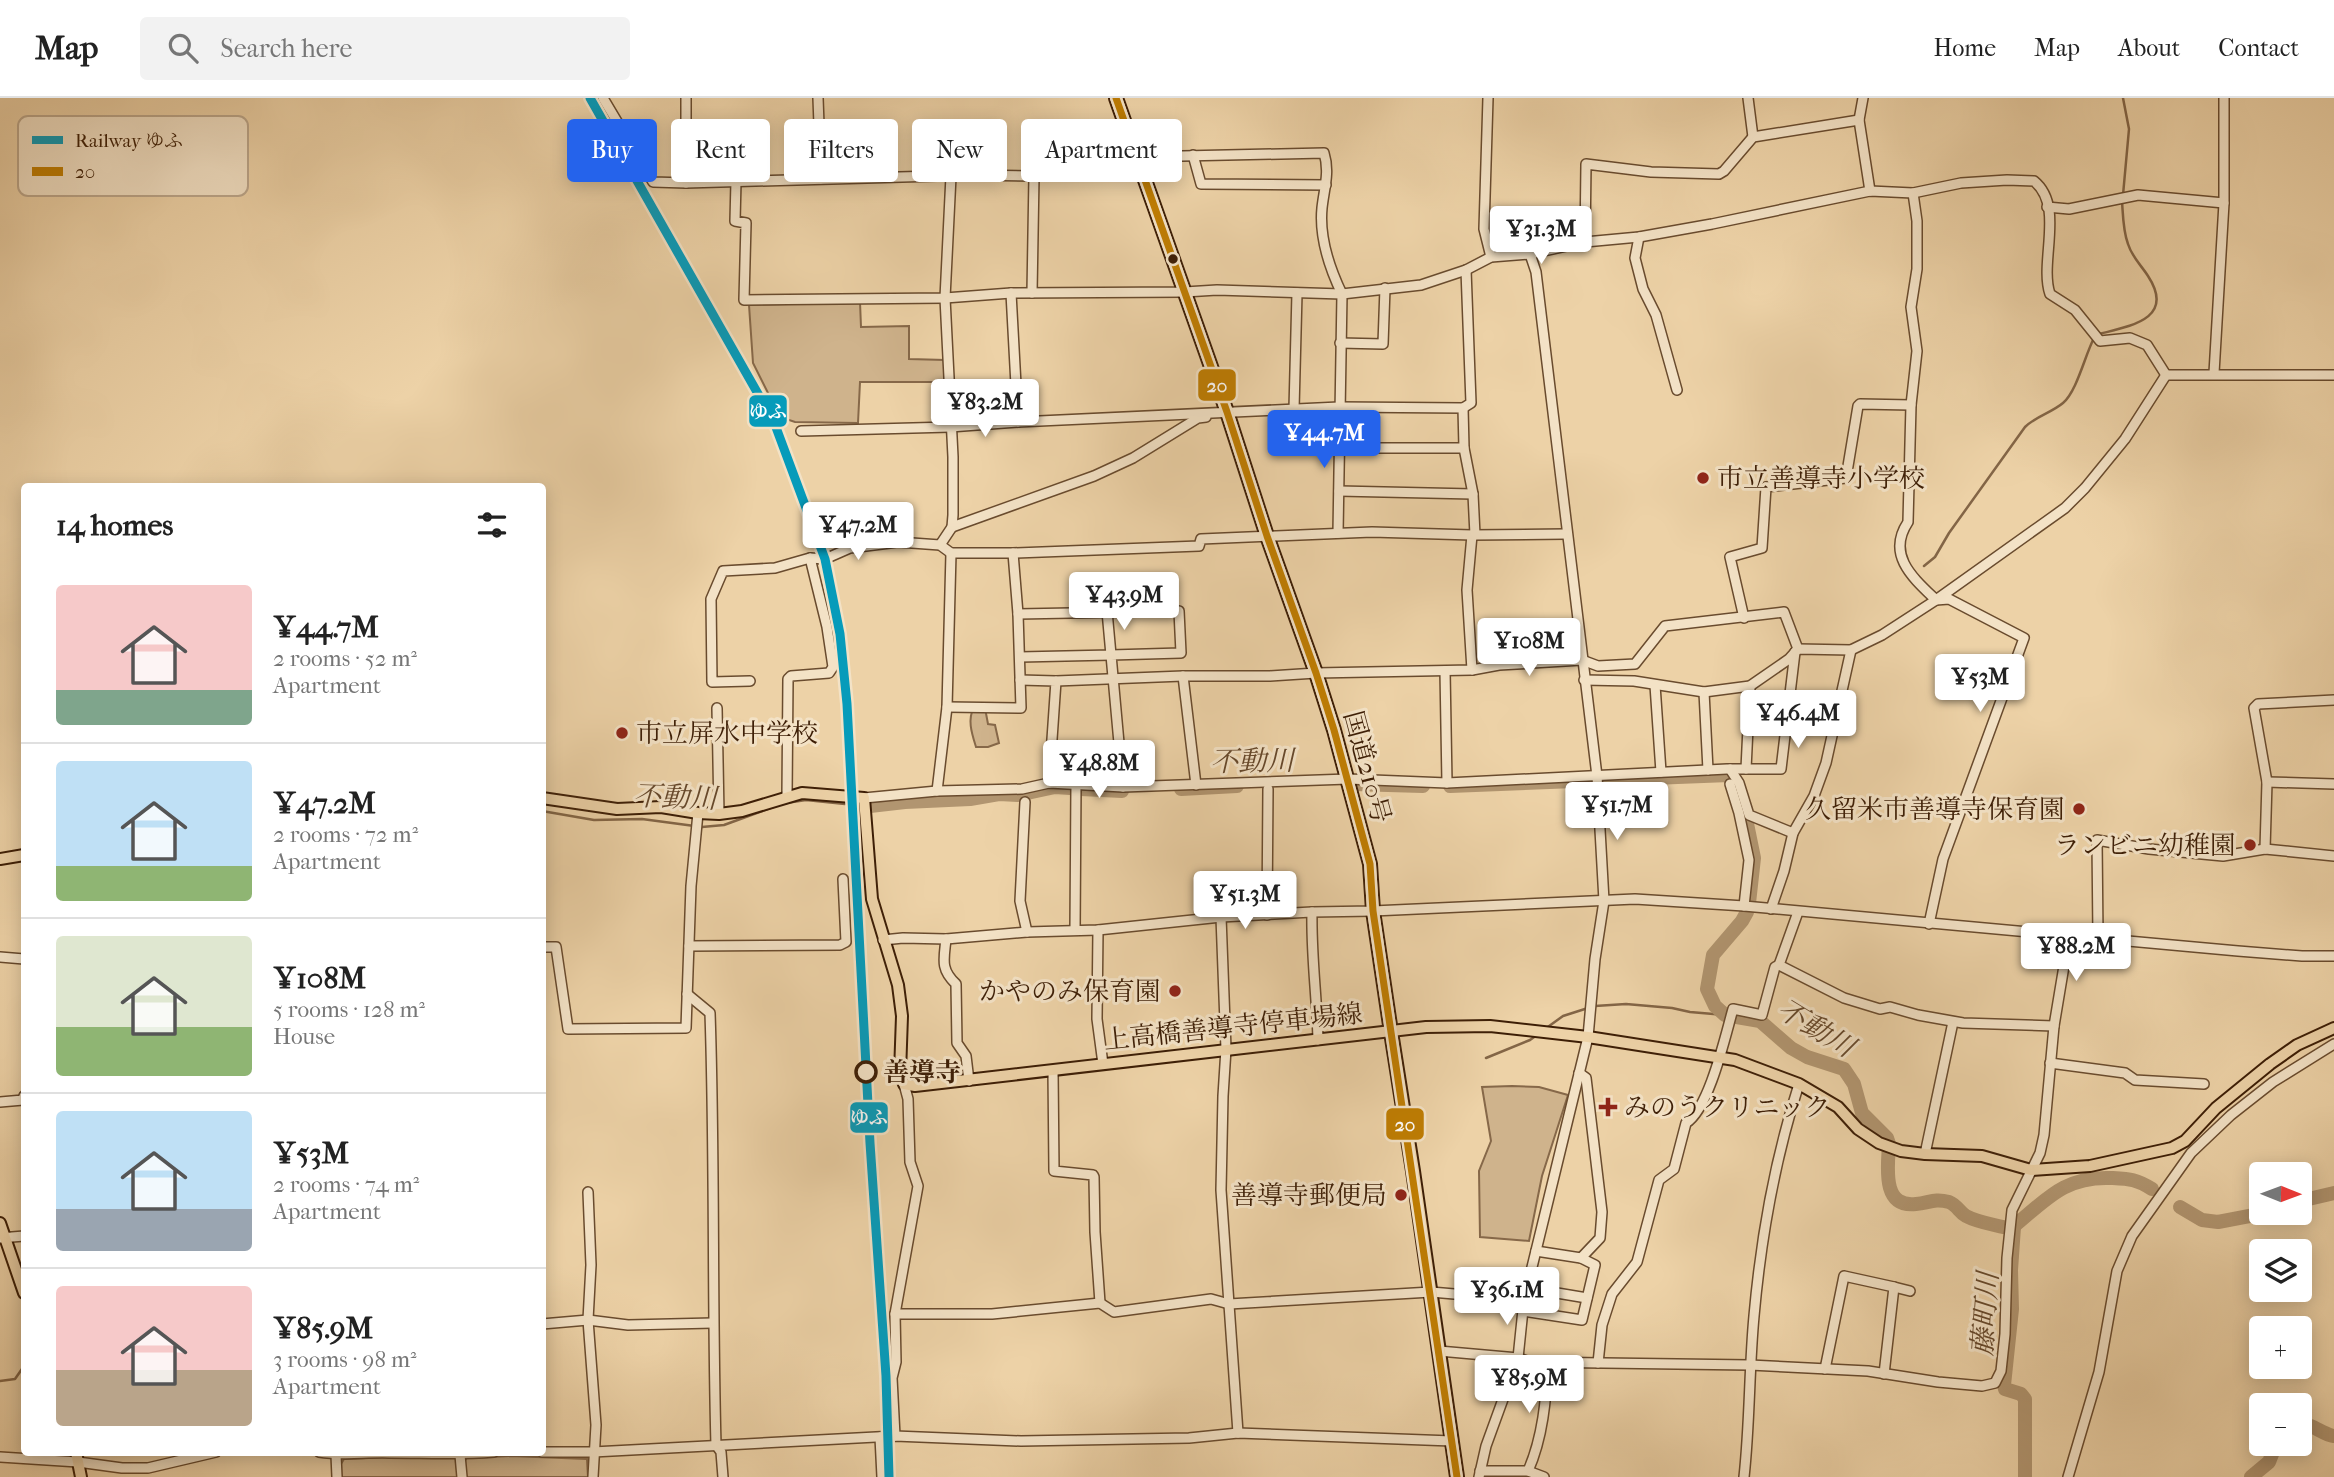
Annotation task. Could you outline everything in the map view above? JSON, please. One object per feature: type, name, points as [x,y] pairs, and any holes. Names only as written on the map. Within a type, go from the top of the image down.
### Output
[{"type":"highway","name":"国道210号","points":[[1116,98],[1123,119]]},
{"type":"highway","name":"国道210号","points":[[1146,182],[1316,673],[1370,864],[1373,911],[1457,1477]]},
{"type":"main road","points":[[546,799],[617,808],[662,807],[698,822],[802,793],[864,798],[872,899],[898,985],[902,1016],[901,1073],[904,1084]]},
{"type":"main road","points":[[0,859],[21,856]]},
{"type":"main road","name":"上高橋善導寺停車場線","points":[[904,1084],[915,1086],[969,1081],[1426,1027],[1490,1026],[1588,1037],[1735,1060],[1800,1084],[1839,1107],[1858,1129],[1879,1143],[1925,1154],[1982,1156],[2031,1170],[2090,1166],[2172,1148],[2185,1141],[2225,1100],[2270,1064],[2297,1045],[2334,1028]]},
{"type":"main road","points":[[0,1223],[2,1238],[21,1286]]},
{"type":"main road","points":[[77,1457],[81,1477]]},
{"type":"street","points":[[603,98],[653,182],[711,182]]},
{"type":"street","points":[[686,98],[686,183]]},
{"type":"street","points":[[818,98],[819,119]]},
{"type":"street","points":[[1488,98],[1484,229],[1491,257]]},
{"type":"street","points":[[1748,98],[1753,137]]},
{"type":"street","points":[[1863,98],[1858,120],[1870,191]]},
{"type":"street","points":[[2214,373],[2224,203],[2224,98]]},
{"type":"street","points":[[1585,242],[1586,164],[1651,172],[1719,174],[1753,137],[1858,120]]},
{"type":"street","points":[[1182,155],[1324,153],[1327,162],[1322,209],[1323,240],[1331,272],[1342,294],[1338,533]]},
{"type":"street","points":[[1193,155],[1201,184],[1326,185]]},
{"type":"street","points":[[736,182],[735,221],[746,223],[744,300],[1254,290],[1342,294],[1421,285],[1466,271],[1491,257],[1530,254],[1585,242],[1639,237],[1778,212],[1870,191],[1913,193],[1961,183],[2034,181],[2043,192],[2050,225],[2046,275],[2050,294],[2075,310],[2100,341],[2124,337],[2147,345],[2166,375]]},
{"type":"street","points":[[940,545],[952,527],[953,457],[945,298],[951,182]]},
{"type":"street","points":[[1032,293],[1034,182]]},
{"type":"street","points":[[1913,193],[1917,221],[1917,269],[1911,307],[1917,351],[1911,405],[1908,522],[1901,532],[1899,553],[1913,577],[1936,600],[1949,599],[2024,638],[1943,859],[1929,924]]},
{"type":"street","points":[[2047,207],[2069,209],[2138,195],[2224,203]]},
{"type":"street","points":[[1639,237],[1634,258],[1643,289],[1656,315],[1677,390]]},
{"type":"street","points":[[1530,254],[1536,272],[1566,534],[1580,629],[1597,779],[1604,901],[1588,1037],[1524,1300],[1518,1358],[1486,1446],[1479,1474],[1528,1472],[1545,1477]]},
{"type":"street","points":[[801,431],[950,427],[1339,407],[1463,408],[1471,403],[1466,271]]},
{"type":"street","points":[[1340,343],[1383,344],[1385,288]]},
{"type":"street","points":[[1011,293],[1018,422]]},
{"type":"street","points":[[1294,409],[1297,293]]},
{"type":"street","points":[[2166,375],[2334,375]]},
{"type":"street","points":[[1584,680],[1634,681],[1704,692],[1750,686],[1797,650],[1851,650],[1882,635],[2065,508],[2125,439],[2166,375]]},
{"type":"street","points":[[1744,618],[1730,557],[1762,548],[1766,488],[1846,478],[1858,406],[1911,405]]},
{"type":"street","points":[[1463,408],[1464,448],[1473,494],[1473,535],[1467,590],[1472,670]]},
{"type":"street","points":[[952,527],[1094,475],[1133,458],[1198,418],[1227,412]]},
{"type":"street","points":[[1339,449],[1464,448]]},
{"type":"street","points":[[1339,491],[1473,494]]},
{"type":"street","points":[[750,681],[712,682],[711,599],[723,571],[775,568],[810,558],[825,559],[850,548],[898,542],[940,545],[951,553],[1013,553],[1199,547],[1201,539],[1338,533],[1566,534]]},
{"type":"street","points":[[937,790],[947,707],[951,553]]},
{"type":"street","points":[[947,707],[1021,708],[1013,553]]},
{"type":"street","points":[[788,796],[788,679],[792,676],[829,673],[833,667],[827,627],[810,558]]},
{"type":"street","points":[[1107,611],[1124,787]]},
{"type":"street","points":[[1018,614],[1179,611],[1181,653],[1020,657]]},
{"type":"street","points":[[864,798],[937,790],[1022,789],[1049,783],[1124,787],[1348,779],[1447,783],[1597,779],[1661,772],[1781,769],[1797,650],[1784,612],[1665,626],[1635,664],[1598,666],[1582,660],[1445,671],[1020,680]]},
{"type":"street","points":[[1771,909],[1793,833],[1814,796],[1826,763],[1851,650]]},
{"type":"street","points":[[1445,671],[1447,783]]},
{"type":"street","points":[[1183,676],[1196,785]]},
{"type":"street","points":[[1049,783],[1056,681]]},
{"type":"street","points":[[1655,685],[1661,772]]},
{"type":"street","points":[[1746,769],[1750,686]]},
{"type":"street","points":[[1704,692],[1708,770]]},
{"type":"street","points":[[2265,849],[2267,782],[2254,711],[2256,705],[2334,700]]},
{"type":"street","points":[[717,708],[719,814]]},
{"type":"street","points":[[1730,769],[1739,783],[1749,815],[1793,833]]},
{"type":"street","points":[[2267,782],[2334,784]]},
{"type":"street","points":[[1074,930],[1076,784]]},
{"type":"street","points":[[1730,784],[1749,860],[1744,906]]},
{"type":"street","points":[[1267,915],[1269,789]]},
{"type":"street","points":[[1025,802],[1020,901],[1027,932]]},
{"type":"street","points":[[546,947],[556,947],[568,1029],[686,1028],[691,886],[698,822]]},
{"type":"street","points":[[2098,937],[2097,840],[2149,849],[2223,856],[2265,849],[2334,856]]},
{"type":"street","points":[[689,946],[840,945],[846,942],[843,879]]},
{"type":"street","points":[[883,940],[1098,930],[1312,912],[1635,899],[1744,906],[2251,952],[2334,956]]},
{"type":"street","points":[[1312,912],[1312,971],[1316,990],[1318,1040]]},
{"type":"street","points":[[1598,1363],[1602,1325],[1612,1294],[1637,1262],[1659,1180],[1674,1169],[1686,1123],[1693,1119],[1705,1099],[1732,1014],[1762,1015],[1775,967],[1779,965],[1798,912]]},
{"type":"street","points":[[1222,918],[1226,1049],[1221,1190],[1238,1433]]},
{"type":"street","points":[[1098,930],[1097,1019],[1102,1064]]},
{"type":"street","points":[[1439,1351],[1518,1358],[1530,1362],[1750,1365],[1825,1369],[1990,1385],[1999,1378],[2006,1326],[2007,1258],[2012,1210],[2040,1153],[2054,1026],[2069,936]]},
{"type":"street","points":[[946,939],[944,967],[956,984],[957,1042],[966,1056],[969,1081]]},
{"type":"street","points":[[0,957],[21,959]]},
{"type":"street","points":[[1779,965],[1844,998],[1880,1009],[1890,1007],[1953,1022],[2054,1026]]},
{"type":"street","points":[[687,993],[710,1013],[716,1445],[721,1452],[723,1477]]},
{"type":"street","points":[[1925,1154],[1953,1022]]},
{"type":"street","points":[[2068,1477],[2099,1372],[2117,1271],[2132,1236],[2191,1153],[2273,1082],[2334,1044]]},
{"type":"street","points":[[2050,1063],[2125,1073],[2136,1080],[2204,1084]]},
{"type":"street","points":[[1054,1071],[1054,1171],[1094,1177],[1100,1303]]},
{"type":"street","points":[[1579,1073],[1586,1079],[1602,1212],[1600,1238],[1581,1258]]},
{"type":"street","points":[[895,1436],[892,1378],[896,1362],[895,1314],[918,1186],[910,1162],[908,1099],[904,1084]]},
{"type":"street","points":[[1744,1477],[1749,1435],[1754,1314],[1771,1192],[1788,1120],[1800,1084]]},
{"type":"street","points":[[0,1102],[21,1100]]},
{"type":"street","points":[[588,1192],[592,1265],[588,1320],[596,1425],[593,1477]]},
{"type":"street","points":[[2,1238],[21,1236]]},
{"type":"street","points":[[1523,1311],[1582,1320],[1595,1265],[1581,1258],[1536,1251]]},
{"type":"street","points":[[1825,1369],[1844,1276],[1910,1291]]},
{"type":"street","points":[[1884,1374],[1894,1287]]},
{"type":"street","points":[[1527,1288],[1587,1298]]},
{"type":"street","points":[[895,1314],[992,1314],[1100,1303],[1114,1312],[1211,1299],[1229,1304],[1431,1292],[1524,1300]]},
{"type":"street","points":[[546,1324],[588,1320],[628,1325],[713,1323]]},
{"type":"street","points":[[1528,1472],[1542,1424],[1548,1362]]},
{"type":"street","points":[[546,1452],[593,1452],[895,1436],[1021,1441],[1189,1438],[1238,1433],[1452,1441]]},
{"type":"street","points":[[880,1437],[882,1477]]},
{"type":"street","points":[[0,1457],[77,1457],[122,1468],[148,1468],[199,1456]]},
{"type":"street","points":[[336,1456],[337,1477]]},
{"type":"street","points":[[460,1456],[462,1477]]},
{"type":"shaded area","points":[[860,302],[861,327],[909,326],[909,359],[945,360],[947,382],[860,382],[858,423],[795,422],[780,417],[753,363],[749,305]]},
{"type":"shaded area","points":[[974,707],[985,708],[988,724],[995,725],[999,743],[976,747],[971,722]]},
{"type":"shaded area","points":[[1482,1087],[1539,1087],[1568,1095],[1542,1176],[1529,1241],[1480,1237],[1479,1171],[1491,1141]]},
{"type":"shaded area","points":[[511,1456],[587,1459],[588,1477],[465,1477],[464,1461],[467,1458]]},
{"type":"shaded area","points":[[456,1458],[459,1477],[341,1477],[341,1464],[344,1459]]},
{"type":"waterway","points":[[2123,98],[2129,129],[2123,195]]},
{"type":"waterway","points":[[2099,334],[2124,328],[2146,318],[2157,302],[2148,276],[2128,244],[2122,201]]},
{"type":"waterway","points":[[1924,566],[1935,557],[1949,533],[2025,427],[2068,397],[2077,382],[2094,338]]},
{"type":"waterway","name":"不動川","points":[[1450,786],[1729,775],[1745,814],[1754,858],[1747,912],[1713,955],[1707,989],[1715,1006],[1725,1015],[1760,1021],[1791,1048],[1807,1057],[1844,1069],[1854,1084],[1862,1113],[1887,1138],[1889,1184],[1897,1199],[1916,1204],[1949,1202],[1970,1218],[2003,1227]]},
{"type":"waterway","name":"不動川","points":[[1353,784],[1423,786]]},
{"type":"waterway","name":"不動川","points":[[1181,789],[1237,786]]},
{"type":"waterway","name":"不動川","points":[[870,806],[970,799],[999,794],[1018,795],[1055,787],[1070,788]]},
{"type":"waterway","name":"不動川","points":[[1081,789],[1122,791]]},
{"type":"waterway","name":"不動川","points":[[786,803],[806,800],[845,804]]},
{"type":"waterway","name":"不動川","points":[[546,812],[594,820],[642,819],[702,827],[724,825],[776,806]]},
{"type":"waterway","points":[[1595,1006],[1626,1004],[1725,1015]]},
{"type":"waterway","points":[[1545,1029],[1563,1016],[1588,1008]]},
{"type":"waterway","points":[[1486,1058],[1537,1035]]},
{"type":"waterway","name":"不動川","points":[[2013,1227],[2046,1199],[2080,1181],[2095,1178],[2128,1179],[2152,1189]]},
{"type":"waterway","name":"不動川","points":[[2312,1198],[2334,1193]]},
{"type":"waterway","name":"不動川","points":[[2180,1207],[2202,1220],[2218,1222],[2249,1216]]},
{"type":"waterway","name":"藤町川","points":[[2014,1227],[2012,1309],[2004,1385],[2005,1389],[2021,1394],[2025,1399],[2025,1477]]},
{"type":"waterway","points":[[0,1381],[15,1379],[21,1370]]},
{"type":"waterway","points":[[2312,1427],[2334,1436]]},
{"type":"waterway","points":[[2251,1477],[2269,1462],[2271,1456]]},
{"type":"rail line","name":"ゆふ","points":[[590,98],[774,422],[825,559],[840,634],[847,704],[870,1143],[886,1376],[889,1477]]},
{"type":"transit line","name":"20","points":[[1116,98],[1316,673],[1370,864],[1373,911],[1457,1477]]},
{"type":"place","name":"市立善導寺小学校","points":[[1703,478]]},
{"type":"place","name":"市立屏水中学校","points":[[622,733]]},
{"type":"place","name":"久留米市善導寺保育園","points":[[2079,809]]},
{"type":"place","name":"ランビニ幼稚園","points":[[2250,845]]},
{"type":"place","name":"かやのみ保育園","points":[[1175,991]]},
{"type":"place","name":"善導寺","points":[[866,1072]]},
{"type":"place","name":"みのうクリニック","points":[[1608,1107]]},
{"type":"place","name":"善導寺郵便局","points":[[1401,1195]]}]
